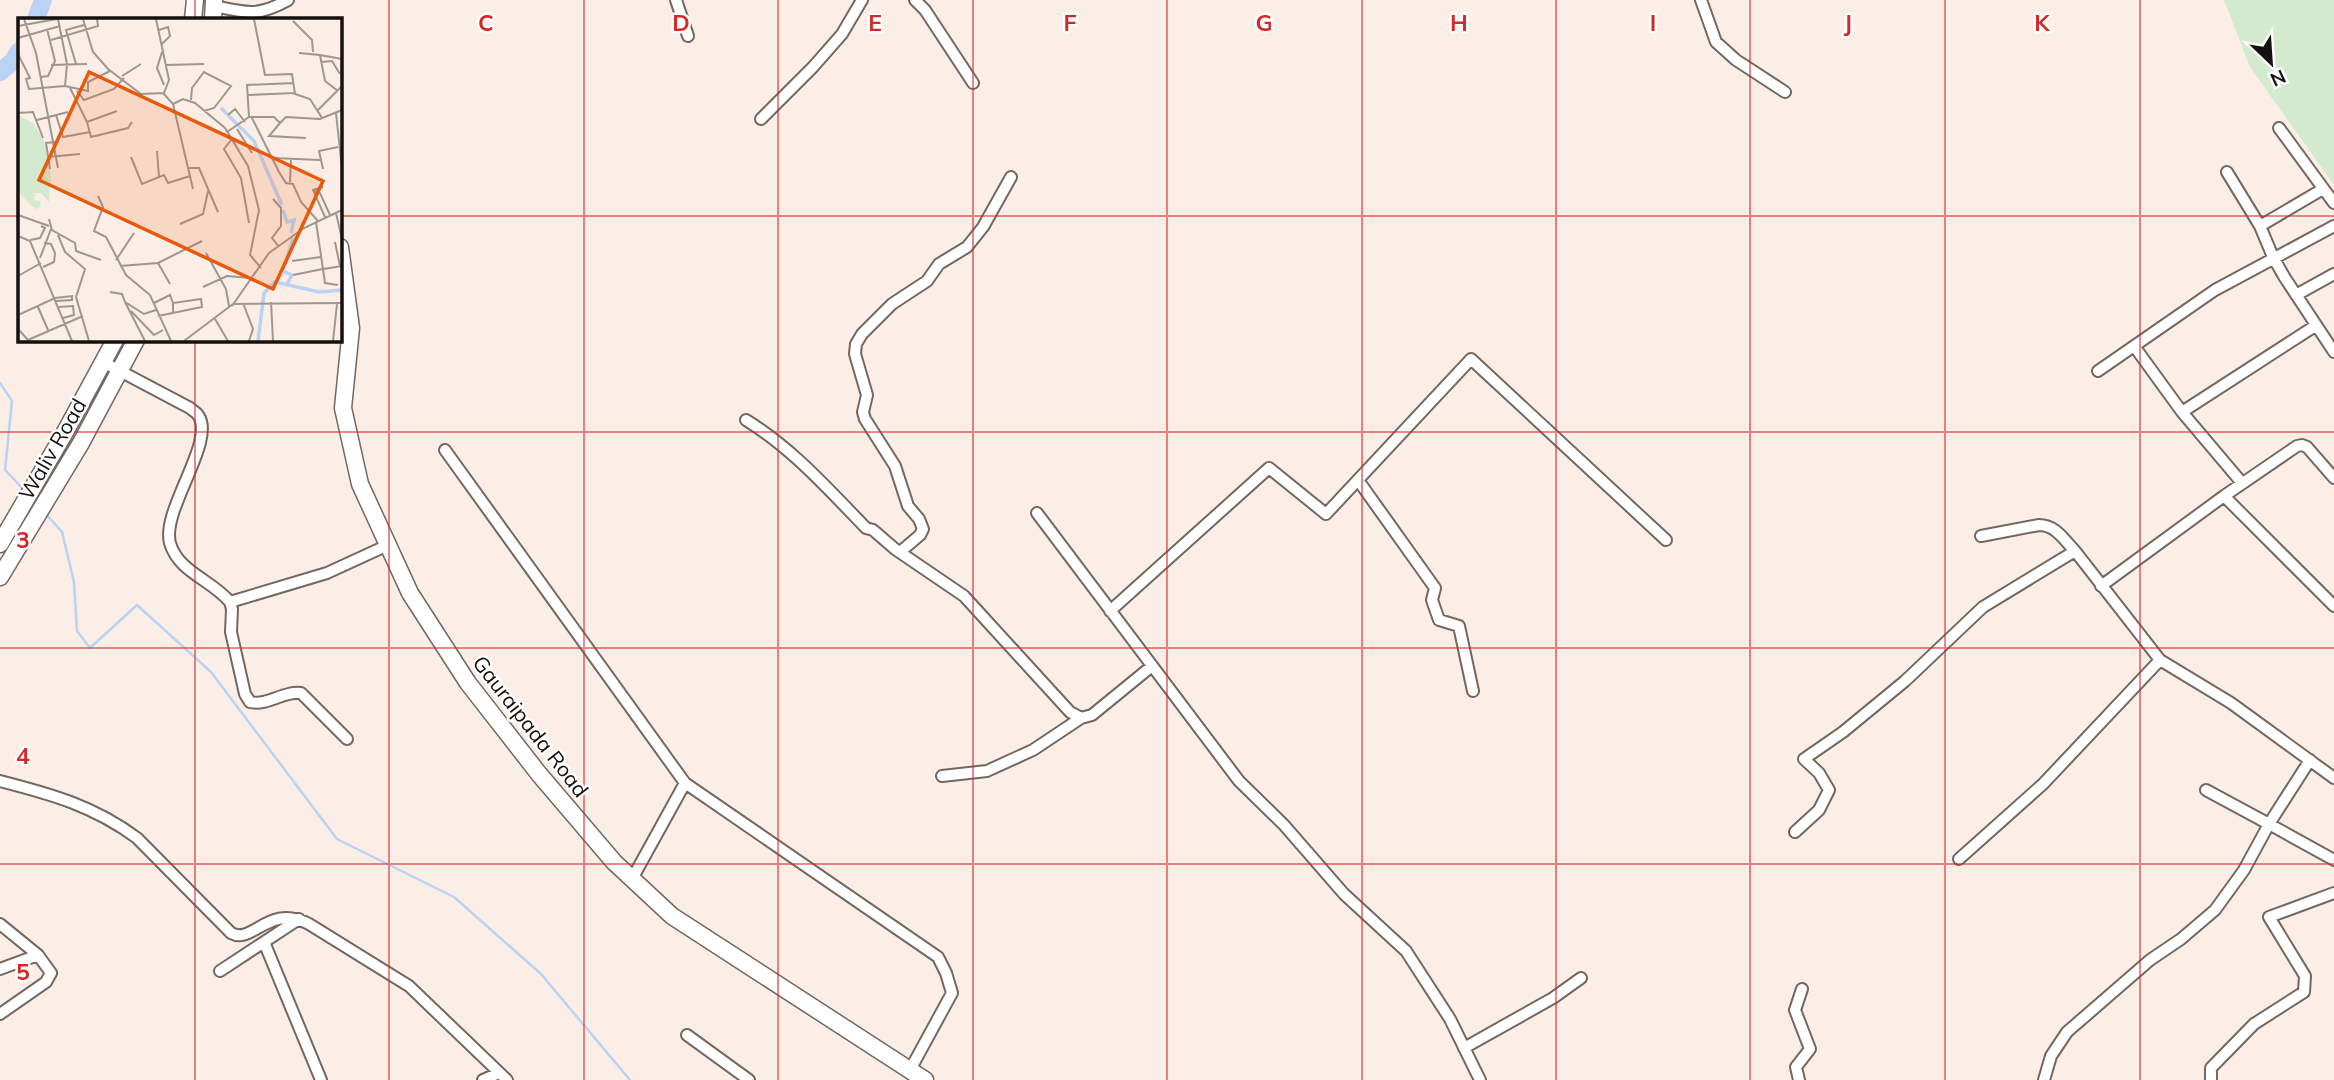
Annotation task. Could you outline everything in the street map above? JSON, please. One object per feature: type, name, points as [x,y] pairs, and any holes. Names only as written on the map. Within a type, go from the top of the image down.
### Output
[{"type":"street","points":[[193,18],[195,0]]},
{"type":"street","points":[[213,9],[253,14],[288,0]]},
{"type":"street","points":[[676,0],[688,36]]},
{"type":"street","points":[[761,119],[842,34],[862,0]]},
{"type":"street","points":[[915,0],[925,9],[973,82]]},
{"type":"street","points":[[1700,0],[1716,42],[1736,60],[1784,92]]},
{"type":"street","points":[[2279,128],[2334,203]]},
{"type":"street","points":[[2227,172],[2260,226],[2273,257],[2334,352]]},
{"type":"street","points":[[900,552],[923,530],[919,519],[908,506],[895,466],[865,419],[863,412],[867,395],[855,354],[856,344],[862,334],[892,304],[927,281],[939,264],[967,247],[983,227],[1011,177]]},
{"type":"street","points":[[2260,226],[2323,189]]},
{"type":"street","points":[[2098,371],[2215,290],[2334,226]]},
{"type":"street","name":"Gauraipada Road","points":[[341,254],[351,328],[343,408],[360,484],[410,593],[468,683],[539,774],[614,862],[672,916],[925,1080]]},
{"type":"street","points":[[2296,295],[2334,274]]},
{"type":"street","points":[[2182,412],[2315,326]]},
{"type":"street","name":"Waliv Road","points":[[0,544],[114,341]]},
{"type":"street","name":"Waliv Road","points":[[0,577],[81,443],[135,341]]},
{"type":"street","points":[[2134,346],[2182,412],[2242,484]]},
{"type":"street","points":[[1110,611],[1269,468],[1326,514],[1471,359],[1666,540]]},
{"type":"street","points":[[103,362],[199,415],[203,434],[169,526],[170,543],[181,564],[230,602],[231,632],[245,694],[250,702],[260,704],[291,692],[301,693],[347,739]]},
{"type":"street","points":[[746,420],[797,456],[866,528],[873,530],[964,596],[1070,712],[1081,718]]},
{"type":"street","points":[[2101,586],[2224,496],[2302,444],[2334,478]]},
{"type":"street","points":[[445,450],[685,783],[938,957],[952,993],[911,1070]]},
{"type":"street","points":[[1358,480],[1435,588],[1432,600],[1439,620],[1459,626],[1473,691]]},
{"type":"street","points":[[2224,496],[2334,606]]},
{"type":"street","points":[[1037,513],[1239,782],[1284,825],[1345,894],[1405,951],[1450,1019],[1480,1080]]},
{"type":"street","points":[[1981,536],[2039,524],[2055,529],[2160,660],[2231,703],[2334,778]]},
{"type":"street","points":[[230,602],[327,573],[388,545]]},
{"type":"street","points":[[1795,832],[1819,810],[1829,790],[1819,773],[1804,759],[1843,732],[1905,681],[1983,607],[2075,551]]},
{"type":"street","points":[[1959,859],[2043,784],[2160,660]]},
{"type":"street","points":[[942,776],[986,771],[1033,750],[1081,718],[1092,715],[1152,666]]},
{"type":"street","points":[[2044,1080],[2051,1056],[2067,1032],[2150,960],[2181,939],[2215,910],[2244,870],[2269,824],[2310,761]]},
{"type":"street","points":[[0,781],[59,796],[102,814],[137,838],[236,936],[243,936],[276,918],[299,919],[409,986],[503,1076]]},
{"type":"street","points":[[632,879],[685,783]]},
{"type":"street","points":[[2206,790],[2334,860]]},
{"type":"street","points":[[2211,1080],[2211,1068],[2254,1024],[2304,992],[2305,976],[2269,917],[2334,893]]},
{"type":"street","points":[[220,971],[299,919]]},
{"type":"street","points":[[0,924],[38,955],[51,973],[32,993],[0,1014]]},
{"type":"street","points":[[264,942],[321,1080]]},
{"type":"street","points":[[0,969],[38,955]]},
{"type":"street","points":[[1464,1048],[1553,998],[1581,978]]},
{"type":"street","points":[[1799,1080],[1796,1067],[1810,1049],[1795,1010],[1802,989]]},
{"type":"street","points":[[687,1035],[749,1080]]},
{"type":"street","points":[[483,1080],[503,1076]]},
{"type":"green space","points":[[2224,0],[2334,0],[2334,185],[2250,67]]},
{"type":"waterway","points":[[36,18],[43,0]]},
{"type":"waterway","points":[[0,72],[18,53]]},
{"type":"waterway","points":[[0,383],[12,401],[5,470],[25,491]]},
{"type":"waterway","points":[[46,514],[62,532],[74,582],[77,631],[90,648],[137,605],[211,672],[337,839],[454,897],[541,974],[630,1080]]}]
